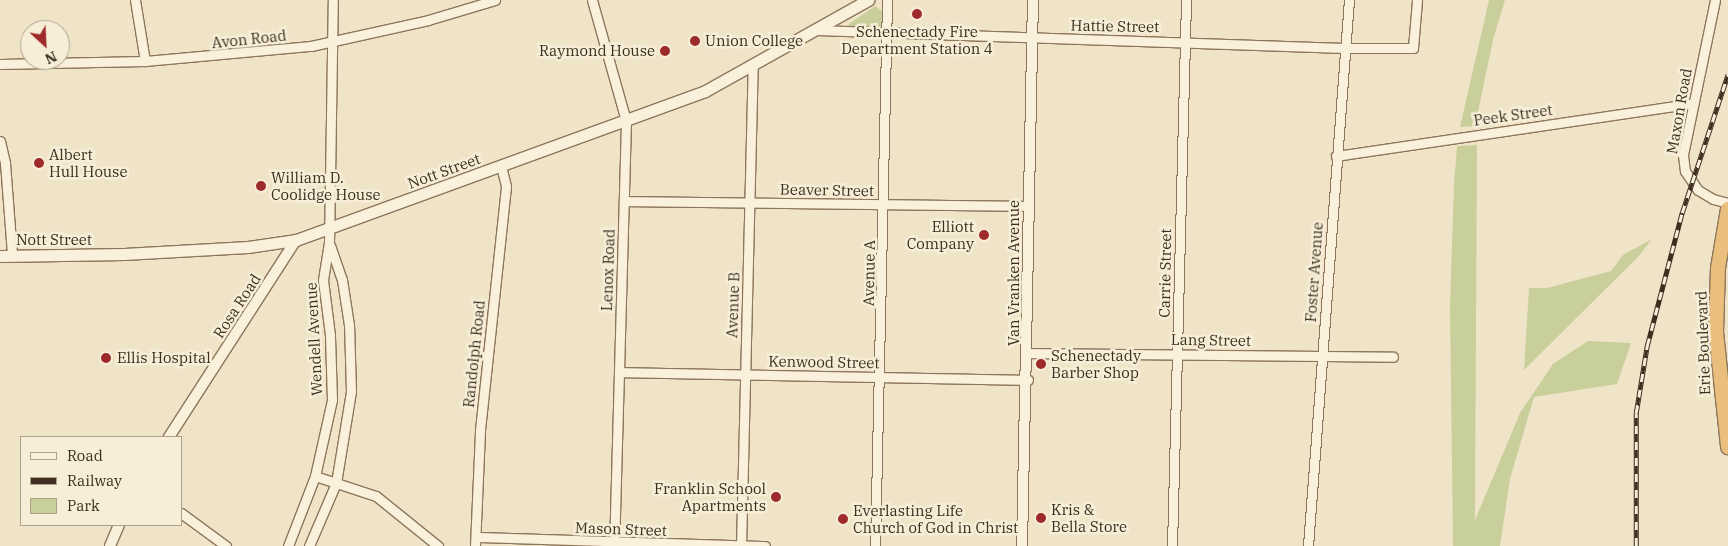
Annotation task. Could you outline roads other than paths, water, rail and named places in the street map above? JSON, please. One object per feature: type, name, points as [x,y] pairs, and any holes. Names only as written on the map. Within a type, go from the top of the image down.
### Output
[{"type":"highway","name":"Erie Boulevard","points":[[1728,209],[1718,268],[1716,332],[1728,447]]},
{"type":"main road","name":"Nott Street","points":[[6,255],[124,254],[248,247],[296,240],[706,91],[868,0]]},
{"type":"street","points":[[136,0],[145,61]]},
{"type":"street","name":"Wendell Avenue","points":[[288,546],[315,476],[332,400],[330,335],[323,280],[329,244],[333,0]]},
{"type":"street","name":"Avon Road","points":[[0,64],[145,61],[244,54],[332,41],[428,20],[495,0]]},
{"type":"street","name":"Lenox Road","points":[[592,0],[626,121],[614,545]]},
{"type":"street","name":"Avenue A","points":[[875,546],[887,0]]},
{"type":"street","name":"Van Vranken Avenue","points":[[1022,546],[1028,380],[1033,0]]},
{"type":"street","name":"Carrie Street","points":[[1172,546],[1186,0]]},
{"type":"street","name":"Foster Avenue","points":[[1308,546],[1349,0]]},
{"type":"street","name":"Hattie Street","points":[[816,30],[1032,38],[1185,41],[1345,48],[1414,48],[1417,0]]},
{"type":"street","name":"Maxon Road","points":[[1715,0],[1683,155],[1685,171],[1698,190],[1713,199],[1728,203]]},
{"type":"street","name":"Avenue B","points":[[741,546],[753,64]]},
{"type":"street","name":"Peek Street","points":[[1336,156],[1693,103]]},
{"type":"street","points":[[0,141],[5,163],[6,255]]},
{"type":"street","name":"Randolph Road","points":[[476,542],[480,430],[506,186],[501,166]]},
{"type":"street","name":"Beaver Street","points":[[624,201],[1029,206]]},
{"type":"street","name":"Rosa Road","points":[[170,436],[296,240]]},
{"type":"street","name":"Wendell Avenue","points":[[309,546],[336,483],[348,420],[352,354],[342,280],[329,244]]},
{"type":"street","name":"Lang Street","points":[[1028,353],[1177,352],[1322,357],[1393,357]]},
{"type":"street","name":"Kenwood Street","points":[[619,372],[1028,380]]},
{"type":"street","points":[[315,476],[376,496],[438,546]]},
{"type":"street","points":[[182,514],[226,546]]},
{"type":"street","points":[[110,546],[119,526]]},
{"type":"street","name":"Mason Street","points":[[476,542],[765,546]]},
{"type":"railway","points":[[1636,546],[1636,413],[1647,346],[1682,213],[1728,74]]},
{"type":"place","name":"Schenectady Fire Department Station 4","points":[[917,14]]},
{"type":"place","name":"Union College","points":[[695,41]]},
{"type":"place","name":"Raymond House","points":[[665,51]]},
{"type":"place","name":"Albert Hull House","points":[[39,163]]},
{"type":"place","name":"William D. Coolidge House","points":[[261,186]]},
{"type":"place","name":"Elliott Company","points":[[984,235]]},
{"type":"place","name":"Ellis Hospital","points":[[106,358]]},
{"type":"place","name":"Schenectady Barber Shop","points":[[1041,364]]},
{"type":"place","name":"Franklin School Apartments","points":[[776,497]]},
{"type":"place","name":"Kris & Bella Store","points":[[1041,518]]},
{"type":"place","name":"Everlasting Life Church of God in Christ","points":[[843,519]]}]
